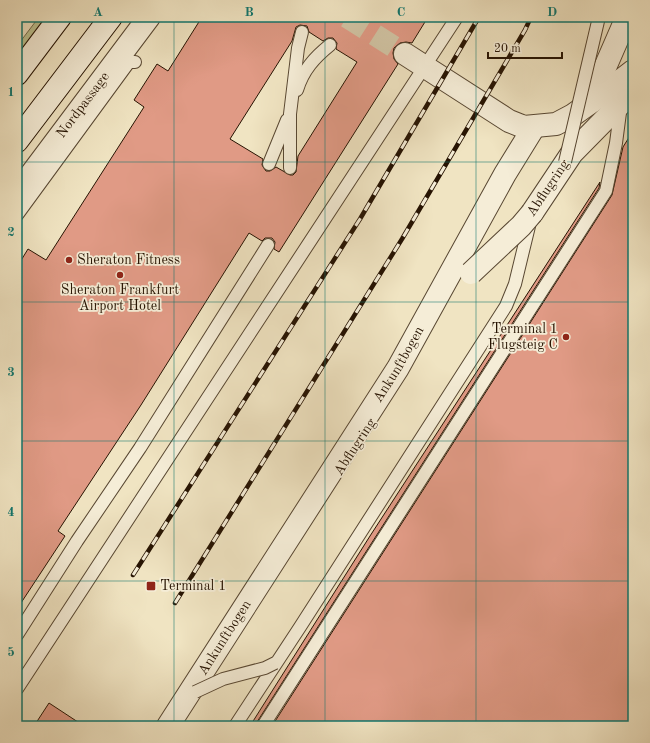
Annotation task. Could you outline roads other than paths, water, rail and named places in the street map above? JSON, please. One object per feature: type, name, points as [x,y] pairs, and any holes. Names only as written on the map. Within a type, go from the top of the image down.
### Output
[{"type":"street","points":[[17,74],[60,17]]},
{"type":"street","points":[[17,141],[110,17]]},
{"type":"street","name":"Nordpassage","points":[[17,193],[149,17]]},
{"type":"street","points":[[590,102],[627,17]]},
{"type":"street","points":[[405,54],[509,121],[524,127],[556,124],[573,115],[633,71]]},
{"type":"street","name":"Abflugring","points":[[173,726],[461,284],[532,213],[572,153],[627,97]]},
{"type":"street","name":"Ankunftbogen","points":[[168,726],[398,368],[505,174],[534,127]]},
{"type":"lane","points":[[17,689],[457,17]]},
{"type":"lane","points":[[565,162],[599,17]]},
{"type":"lane","points":[[290,168],[290,114],[298,48],[302,32]]},
{"type":"lane","points":[[269,164],[290,114],[299,83],[307,68],[317,55],[330,45]]},
{"type":"lane","points":[[17,216],[129,62],[135,62]]},
{"type":"lane","points":[[263,726],[606,191],[627,97]]},
{"type":"lane","points":[[235,726],[506,306],[515,284],[532,213]]},
{"type":"lane","points":[[17,635],[144,441],[268,245]]},
{"type":"lane","points":[[195,692],[223,679],[275,664]]},
{"type":"tunnel","points":[[347,17],[405,54]]},
{"type":"railway","points":[[133,575],[360,219],[479,17]]},
{"type":"railway","points":[[175,603],[402,239],[525,30],[531,17]]},
{"type":"place","name":"Sheraton Fitness","points":[[69,260]]},
{"type":"place","name":"Sheraton Frankfurt Airport Hotel","points":[[120,275]]},
{"type":"place","name":"Terminal 1 Flugsteig C","points":[[566,337]]},
{"type":"place","name":"Terminal 1","points":[[151,586]]}]
